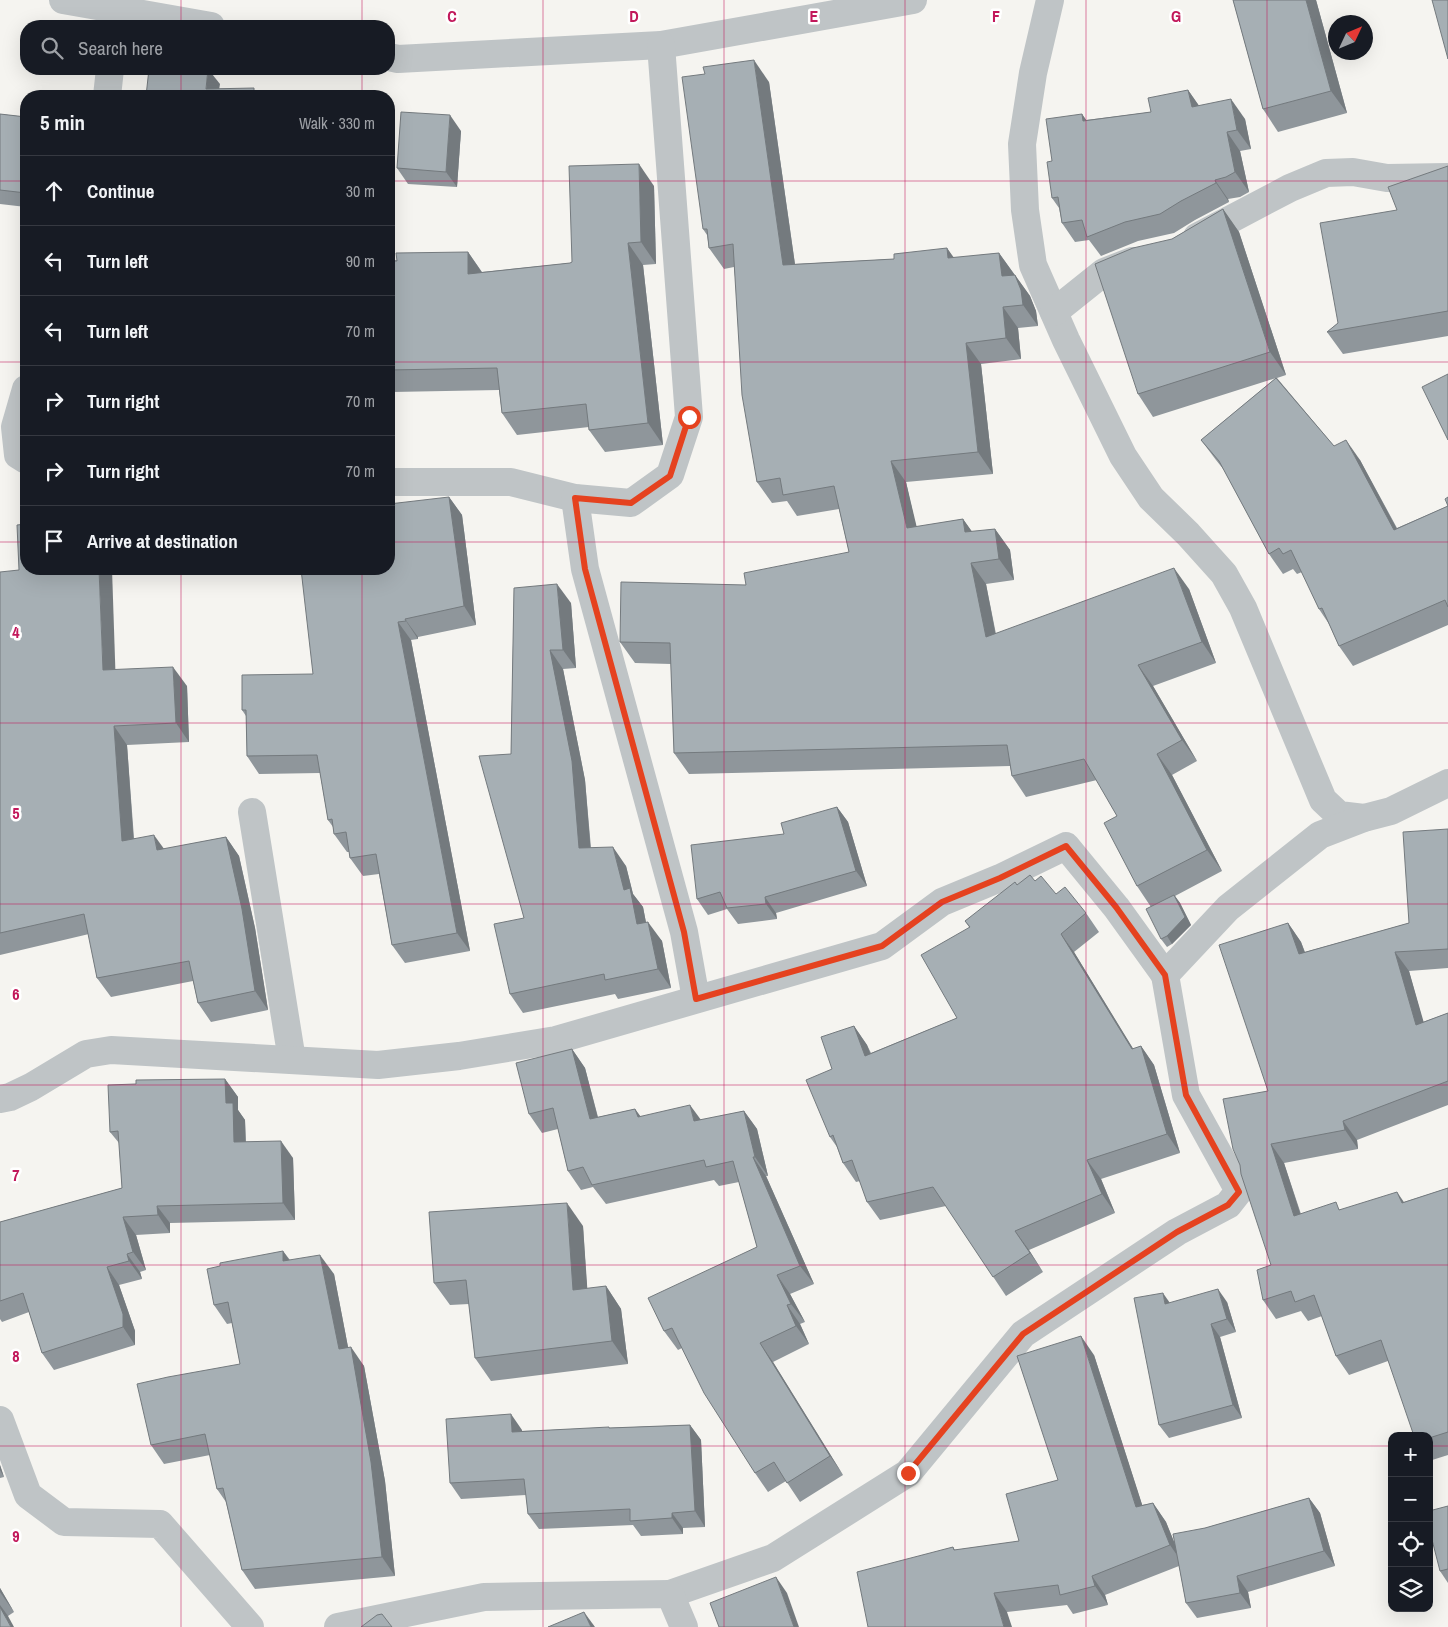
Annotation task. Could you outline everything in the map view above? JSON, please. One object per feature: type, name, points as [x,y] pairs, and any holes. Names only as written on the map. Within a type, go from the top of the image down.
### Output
[{"type":"street","points":[[62,0],[116,18],[140,20]]},
{"type":"street","points":[[395,59],[661,45],[913,0]]},
{"type":"street","points":[[1050,0],[1033,73],[1022,144],[1025,210],[1033,265],[1123,456],[1151,498],[1188,534],[1224,574],[1243,608],[1323,800],[1339,815],[1364,818]]},
{"type":"street","points":[[395,482],[511,482],[575,498],[631,503],[670,476],[689,417],[661,45]]},
{"type":"street","points":[[108,90],[109,75]]},
{"type":"street","points":[[1180,248],[1202,234],[1290,188],[1326,173],[1352,172],[1372,177],[1387,178],[1448,177]]},
{"type":"street","points":[[1054,312],[1104,272],[1153,254]]},
{"type":"street","points":[[20,410],[15,427],[18,455],[20,456]]},
{"type":"street","points":[[575,498],[585,569],[684,932],[696,999]]},
{"type":"street","points":[[1165,975],[1228,908],[1320,835],[1364,818],[1391,811],[1448,783]]},
{"type":"street","points":[[1320,835],[1323,800]]},
{"type":"street","points":[[252,812],[292,1060]]},
{"type":"street","points":[[0,1099],[10,1098],[86,1054],[112,1050],[378,1065],[459,1056],[556,1040],[882,946],[942,902],[1000,878],[1066,846],[1116,907],[1165,975],[1186,1095],[1239,1192],[1228,1205],[1177,1232],[1023,1334],[908,1473],[773,1558],[670,1594],[484,1597],[338,1627]]},
{"type":"street","points":[[0,1420],[28,1495],[64,1522],[160,1524],[250,1627]]},
{"type":"street","points":[[670,1594],[684,1627]]},
{"type":"building","points":[[1233,0],[1306,0],[1331,91],[1263,109]]},
{"type":"building","points":[[1432,0],[1448,0],[1448,59]]},
{"type":"building","points":[[754,60],[783,265],[894,259],[894,254],[947,248],[948,258],[999,253],[1002,276],[1015,275],[1021,290],[1023,305],[1003,307],[1006,338],[966,343],[978,452],[891,461],[907,528],[963,519],[965,532],[995,529],[999,559],[971,563],[986,637],[1174,568],[1202,642],[1138,665],[1182,740],[1157,754],[1207,850],[1137,886],[1104,823],[1117,816],[1084,759],[1012,776],[1007,745],[674,753],[670,643],[620,642],[621,582],[746,585],[744,573],[849,552],[834,486],[783,495],[780,478],[757,482],[742,395],[733,244],[709,248],[707,229],[703,229],[682,77],[705,74],[703,67]]},
{"type":"building","points":[[148,75],[207,75],[206,89],[254,88],[254,90],[147,90]]},
{"type":"building","points":[[1188,90],[1192,107],[1231,99],[1237,130],[1227,132],[1235,172],[1215,180],[1216,183],[1160,214],[1125,222],[1087,237],[1082,220],[1062,223],[1058,197],[1052,198],[1047,162],[1052,161],[1046,119],[1082,114],[1083,121],[1151,112],[1148,98]]},
{"type":"building","points":[[401,112],[450,115],[446,172],[397,168]]},
{"type":"building","points":[[0,114],[20,116],[20,192],[0,190]]},
{"type":"building","points":[[639,164],[641,242],[628,243],[648,423],[589,430],[586,404],[502,413],[497,368],[395,370],[396,253],[468,252],[468,274],[572,262],[569,166]]},
{"type":"building","points":[[1448,166],[1448,311],[1327,332],[1338,323],[1320,223],[1397,210],[1388,187]]},
{"type":"building","points":[[1223,209],[1270,352],[1138,394],[1095,264],[1133,248],[1172,239]]},
{"type":"building","points":[[1448,374],[1448,440],[1422,387]]},
{"type":"building","points":[[1276,378],[1334,446],[1346,440],[1394,530],[1448,506],[1448,607],[1445,600],[1339,646],[1322,608],[1319,609],[1291,550],[1283,554],[1279,548],[1269,554],[1219,461],[1201,440]]},
{"type":"building","points":[[449,497],[464,606],[398,622],[457,933],[392,945],[376,854],[350,858],[346,832],[334,834],[332,819],[328,820],[317,755],[247,756],[246,710],[242,710],[242,675],[313,674],[302,575],[395,575],[395,503]]},
{"type":"building","points":[[17,525],[20,525],[20,575],[99,575],[103,670],[173,667],[176,723],[114,726],[122,841],[154,835],[157,850],[226,837],[242,909],[255,991],[198,1003],[189,961],[97,978],[84,914],[0,933],[0,572],[19,570]]},
{"type":"building","points":[[557,584],[563,650],[550,650],[572,761],[579,848],[613,847],[624,890],[630,888],[637,924],[648,922],[658,969],[605,980],[604,974],[510,994],[494,924],[524,918],[479,756],[511,754],[514,588]]},
{"type":"building","points":[[837,807],[856,871],[765,897],[766,904],[727,908],[720,892],[697,899],[691,845],[784,834],[781,823]]},
{"type":"building","points":[[1448,829],[1448,949],[1395,952],[1416,1025],[1448,1013],[1448,1081],[1343,1121],[1345,1130],[1271,1144],[1294,1216],[1336,1202],[1339,1210],[1397,1192],[1402,1203],[1448,1188],[1448,1432],[1433,1437],[1433,1432],[1413,1432],[1381,1340],[1336,1356],[1314,1295],[1295,1302],[1291,1291],[1263,1300],[1257,1270],[1271,1265],[1241,1174],[1240,1165],[1233,1149],[1223,1099],[1268,1091],[1219,945],[1288,923],[1299,954],[1409,923],[1403,832]]},
{"type":"building","points":[[1030,875],[1035,881],[1041,876],[1056,894],[1065,887],[1086,913],[1061,934],[1132,1049],[1141,1046],[1167,1134],[1087,1160],[1102,1194],[1015,1231],[1030,1253],[993,1277],[933,1187],[867,1202],[852,1160],[843,1163],[833,1135],[830,1137],[806,1080],[832,1069],[821,1037],[854,1026],[865,1056],[957,1018],[921,955],[970,927],[965,921],[1015,882],[1017,885]]},
{"type":"building","points":[[1174,895],[1185,917],[1167,936],[1161,939],[1146,909]]},
{"type":"building","points":[[572,1049],[590,1119],[635,1109],[638,1117],[690,1105],[694,1121],[744,1111],[755,1157],[753,1157],[800,1266],[777,1275],[791,1304],[787,1305],[796,1326],[760,1343],[830,1456],[787,1483],[774,1462],[755,1473],[704,1393],[672,1328],[664,1331],[648,1298],[757,1247],[733,1161],[706,1167],[704,1160],[592,1185],[583,1167],[568,1171],[553,1108],[529,1114],[516,1063]]},
{"type":"building","points":[[225,1079],[226,1103],[233,1103],[234,1142],[281,1141],[283,1203],[157,1206],[158,1215],[123,1217],[133,1252],[127,1254],[129,1261],[107,1267],[123,1314],[123,1327],[42,1353],[23,1293],[0,1301],[0,1222],[122,1188],[118,1131],[110,1132],[108,1085],[136,1084],[136,1080]]},
{"type":"building","points":[[567,1203],[573,1290],[606,1286],[612,1341],[475,1358],[466,1280],[434,1283],[429,1212]]},
{"type":"building","points":[[283,1251],[283,1261],[320,1255],[339,1349],[351,1347],[371,1462],[382,1557],[242,1570],[223,1488],[217,1489],[205,1434],[151,1445],[137,1384],[240,1364],[228,1302],[214,1305],[207,1269],[220,1266],[220,1263]]},
{"type":"building","points":[[1218,1289],[1227,1319],[1211,1324],[1233,1405],[1159,1425],[1134,1298],[1163,1293],[1165,1304]]},
{"type":"building","points":[[1081,1336],[1136,1507],[1153,1503],[1170,1545],[1092,1576],[1095,1586],[1060,1595],[1058,1585],[994,1593],[1004,1627],[868,1627],[857,1572],[953,1547],[954,1550],[1019,1541],[1006,1494],[1058,1480],[1017,1356]]},
{"type":"building","points":[[511,1414],[512,1432],[690,1425],[695,1511],[672,1513],[672,1518],[630,1521],[630,1509],[528,1514],[524,1479],[450,1483],[446,1419]]},
{"type":"building","points":[[1309,1498],[1324,1551],[1237,1576],[1240,1593],[1186,1603],[1173,1534],[1205,1528]]},
{"type":"building","points":[[1448,1506],[1448,1569],[1440,1571],[1433,1544],[1433,1510]]},
{"type":"building","points":[[776,1577],[794,1627],[719,1627],[710,1603]]},
{"type":"building","points":[[0,1607],[11,1627],[0,1627]]},
{"type":"building","points":[[584,1612],[591,1627],[548,1627]]},
{"type":"building","points":[[382,1614],[392,1627],[361,1627],[377,1615]]},
{"type":"route","points":[[689,417],[670,476],[631,503],[575,498],[585,569],[684,932],[696,999],[882,946],[942,902],[1000,878],[1066,846],[1116,907],[1165,975],[1186,1095],[1239,1192],[1228,1205],[1177,1232],[1023,1334],[908,1473]]}]
